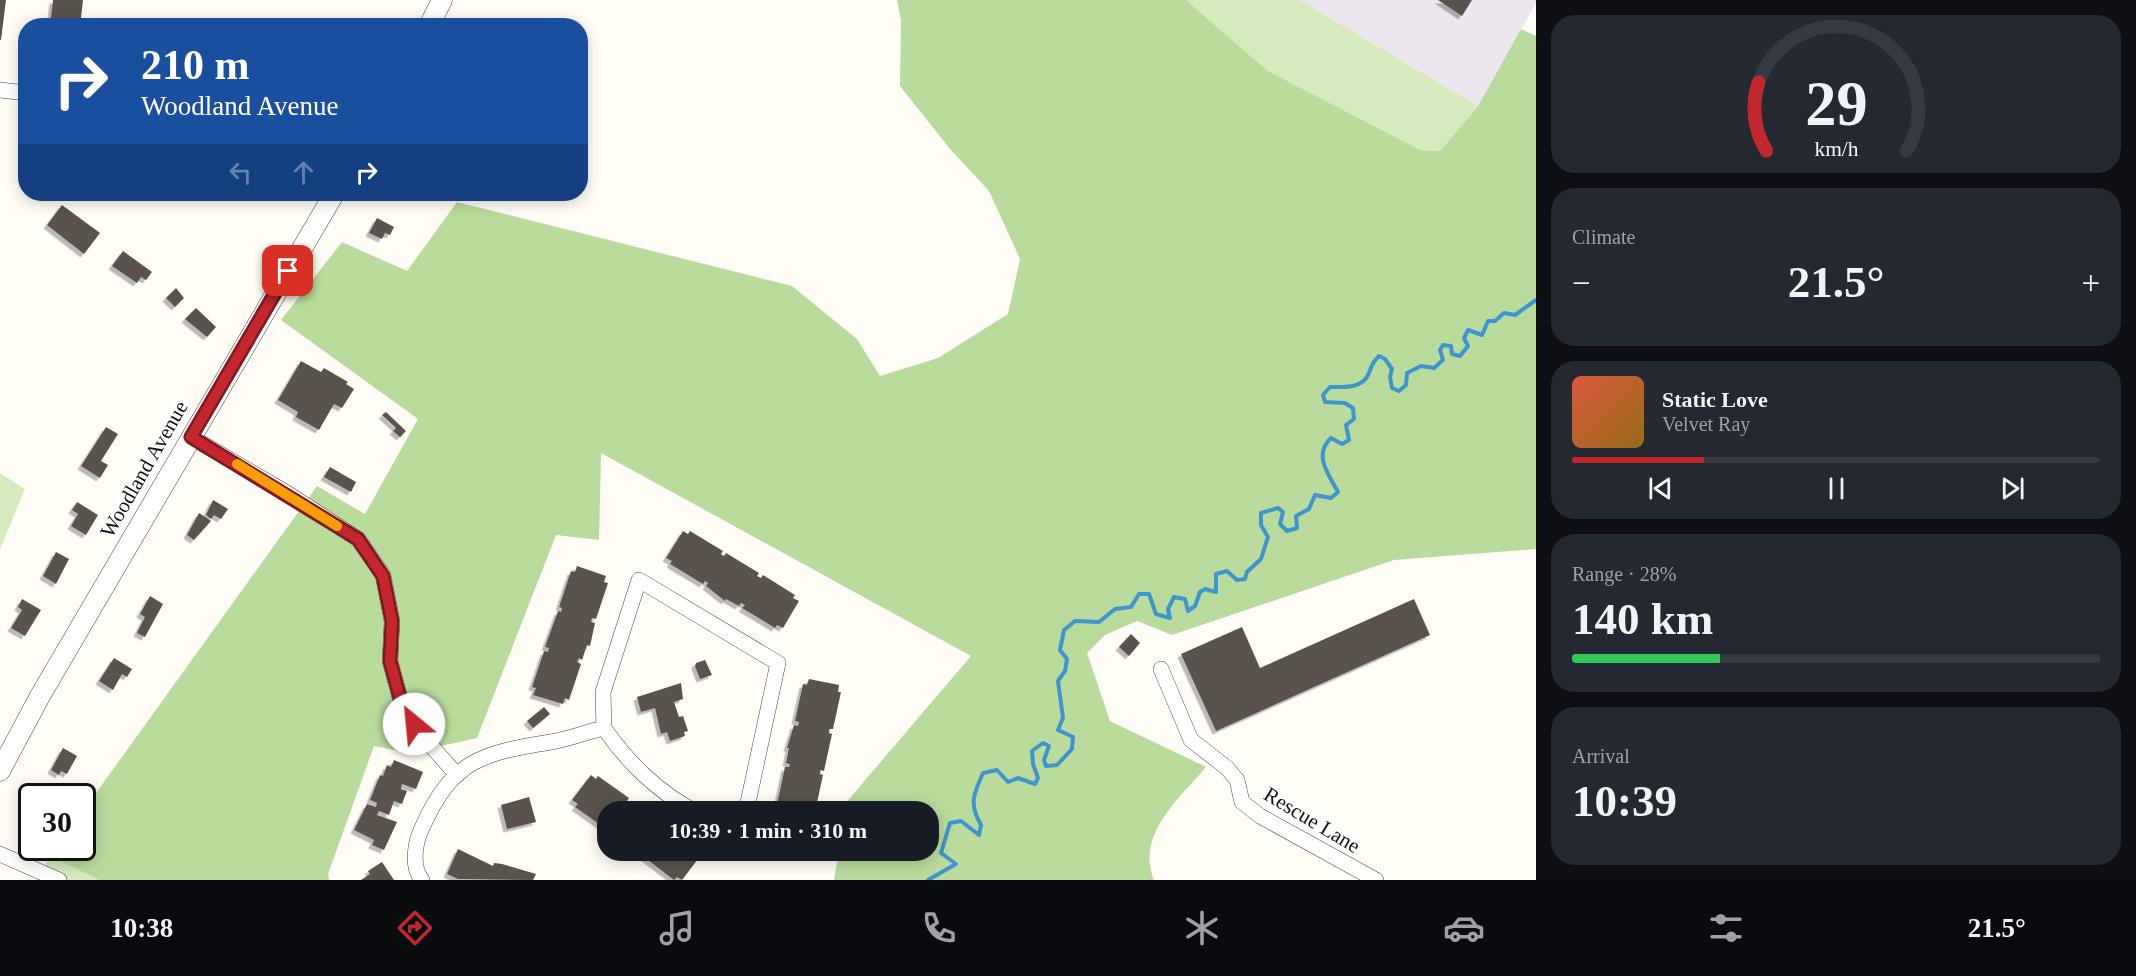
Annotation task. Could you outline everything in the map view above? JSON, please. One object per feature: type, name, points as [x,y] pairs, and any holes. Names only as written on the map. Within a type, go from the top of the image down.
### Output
[{"type":"street","points":[[433,18],[442,0]]},
{"type":"street","points":[[0,90],[18,92]]},
{"type":"street","name":"Woodland Avenue","points":[[0,771],[40,696],[330,201]]},
{"type":"street","points":[[191,437],[358,539],[383,576],[392,621],[390,661],[403,709],[425,739],[457,775]]},
{"type":"street","points":[[681,801],[637,769],[621,753],[604,728],[603,692],[639,580],[778,663],[748,801]]},
{"type":"street","name":"Rescue Lane","points":[[1161,669],[1191,740],[1227,768],[1237,780],[1242,802],[1260,816],[1376,880]]},
{"type":"street","points":[[422,880],[418,875],[416,840],[433,802],[457,775],[484,755],[512,746],[553,741],[604,728]]},
{"type":"street","points":[[0,854],[59,880]]},
{"type":"shaded area","points":[[1300,0],[1536,0],[1536,3],[1478,106]]},
{"type":"green space","points":[[897,0],[1186,0],[1268,71],[1420,150],[1440,151],[1478,106],[1521,29],[1536,36],[1536,549],[1394,560],[1172,635],[1137,621],[1105,635],[1087,653],[1110,721],[1206,767],[1173,805],[1155,833],[1150,848],[1150,863],[1154,880],[834,880],[837,861],[939,861],[939,801],[848,801],[971,656],[601,453],[599,540],[556,535],[477,738],[410,753],[374,746],[328,874],[329,880],[99,880],[60,861],[96,861],[96,793],[317,486],[365,514],[418,419],[281,320],[342,242],[407,271],[457,202],[792,286],[857,339],[880,376],[938,358],[1008,314],[1020,259],[989,191],[950,149],[900,86],[901,20]]},
{"type":"green space","points":[[1186,0],[1300,0],[1478,106],[1440,151],[1419,150],[1268,71]]},
{"type":"green space","points":[[0,473],[25,489],[0,549]]},
{"type":"green space","points":[[47,861],[60,861],[99,880],[37,880]]},
{"type":"building","points":[[0,0],[6,0],[1,40],[0,40]]},
{"type":"building","points":[[53,0],[83,0],[81,18],[51,18]]},
{"type":"building","points":[[1438,0],[1472,0],[1462,16]]},
{"type":"building","points":[[62,205],[100,233],[84,254],[47,225]]},
{"type":"building","points":[[377,218],[394,227],[390,235],[385,233],[382,239],[369,233]]},
{"type":"building","points":[[123,251],[152,272],[146,280],[141,277],[137,283],[112,266]]},
{"type":"building","points":[[176,288],[184,298],[175,307],[166,298]]},
{"type":"building","points":[[196,308],[216,327],[207,337],[185,319]]},
{"type":"building","points":[[301,361],[321,372],[324,368],[348,382],[346,384],[354,389],[342,408],[334,404],[319,430],[296,417],[298,412],[278,400]]},
{"type":"building","points":[[386,412],[406,431],[400,437],[393,431],[396,428],[382,415]]},
{"type":"building","points":[[106,427],[118,434],[101,461],[108,465],[100,478],[81,466]]},
{"type":"building","points":[[330,467],[356,482],[351,492],[324,477]]},
{"type":"building","points":[[213,500],[228,509],[221,519],[214,515],[211,519],[206,515]]},
{"type":"building","points":[[77,502],[98,515],[86,535],[71,526],[78,514],[72,510]]},
{"type":"building","points":[[199,513],[211,521],[194,540],[187,535]]},
{"type":"building","points":[[683,531],[688,534],[690,531],[723,551],[721,554],[724,556],[726,553],[759,573],[757,576],[761,578],[763,575],[795,595],[793,598],[799,601],[783,628],[777,625],[775,628],[742,608],[745,605],[741,603],[739,606],[726,599],[725,601],[706,586],[708,583],[705,581],[703,584],[670,564],[672,561],[666,558]]},
{"type":"building","points":[[56,552],[69,559],[56,584],[43,576]]},
{"type":"building","points":[[577,566],[606,576],[604,582],[608,583],[596,619],[592,618],[591,622],[595,623],[590,646],[587,645],[582,660],[579,658],[577,662],[581,664],[569,700],[565,698],[563,704],[533,695],[536,688],[532,687],[544,651],[548,652],[549,648],[545,647],[558,611],[561,612],[562,608],[559,607],[571,571],[575,572]]},
{"type":"building","points":[[150,596],[163,604],[145,637],[137,633],[145,617],[140,614]]},
{"type":"building","points":[[22,599],[41,610],[25,636],[11,628],[22,610],[18,607]]},
{"type":"building","points":[[1414,599],[1430,635],[1216,731],[1181,654],[1242,627],[1260,668]]},
{"type":"building","points":[[1131,634],[1140,643],[1129,656],[1119,647]]},
{"type":"building","points":[[114,658],[132,669],[127,677],[122,674],[113,690],[99,681]]},
{"type":"building","points":[[705,660],[712,675],[700,679],[695,666],[696,663]]},
{"type":"building","points":[[809,679],[839,685],[838,692],[841,692],[833,729],[829,729],[829,733],[832,734],[824,771],[820,770],[820,774],[823,775],[817,801],[778,801],[785,767],[789,767],[790,764],[786,763],[789,748],[787,748],[794,725],[798,726],[799,722],[795,721],[803,684],[807,685]]},
{"type":"building","points":[[681,683],[683,699],[674,702],[679,717],[683,716],[688,731],[684,732],[685,736],[670,741],[667,732],[661,734],[655,708],[641,712],[637,697]]},
{"type":"building","points":[[544,707],[550,714],[533,728],[527,721]]},
{"type":"building","points":[[63,748],[77,756],[67,774],[61,771],[59,775],[51,770]]},
{"type":"building","points":[[394,760],[423,772],[416,789],[402,784],[401,789],[407,791],[402,804],[394,801],[389,815],[379,811],[377,815],[397,822],[384,850],[372,845],[374,840],[354,830],[367,804],[376,807],[377,803],[370,800],[380,775],[383,776],[387,765],[391,767]]},
{"type":"building","points":[[591,775],[596,779],[598,776],[629,798],[627,801],[597,801],[597,823],[575,807],[578,804],[572,800]]},
{"type":"building","points":[[529,797],[536,822],[507,829],[501,805]]},
{"type":"building","points":[[458,849],[493,866],[494,863],[502,864],[536,874],[533,880],[458,879],[447,874]]},
{"type":"building","points":[[649,861],[696,861],[682,880],[677,877],[674,880]]},
{"type":"building","points":[[382,862],[394,880],[361,880],[370,874],[368,871]]},
{"type":"waterway","points":[[928,880],[956,864],[941,853],[950,823],[961,821],[979,835],[981,825],[975,811],[974,799],[983,773],[997,770],[1008,782],[1018,778],[1035,784],[1038,778],[1033,764],[1032,751],[1043,743],[1049,746],[1044,760],[1046,766],[1057,765],[1072,749],[1073,737],[1058,730],[1063,718],[1058,681],[1065,671],[1067,659],[1060,650],[1064,630],[1075,621],[1099,622],[1115,609],[1131,607],[1139,594],[1149,594],[1156,614],[1170,618],[1168,609],[1174,597],[1185,599],[1188,611],[1195,606],[1200,592],[1205,589],[1216,592],[1216,574],[1227,571],[1237,580],[1245,579],[1247,572],[1261,559],[1268,537],[1261,525],[1261,513],[1278,508],[1283,512],[1280,524],[1287,531],[1297,528],[1296,516],[1309,509],[1315,495],[1331,498],[1338,492],[1324,464],[1323,451],[1331,438],[1342,444],[1349,440],[1346,425],[1354,419],[1353,408],[1345,403],[1325,402],[1323,395],[1330,387],[1352,386],[1362,382],[1379,356],[1385,359],[1392,369],[1390,377],[1392,388],[1399,391],[1406,385],[1407,373],[1421,366],[1434,368],[1443,360],[1440,350],[1443,345],[1451,346],[1452,354],[1460,356],[1468,346],[1464,338],[1468,330],[1482,335],[1488,321],[1495,321],[1504,313],[1515,315],[1536,300]]},
{"type":"slow traffic","points":[[237,464],[337,526]]},
{"type":"route","points":[[288,271],[191,437],[287,493],[358,539],[383,576],[392,621],[390,661],[403,709],[414,724]]}]
